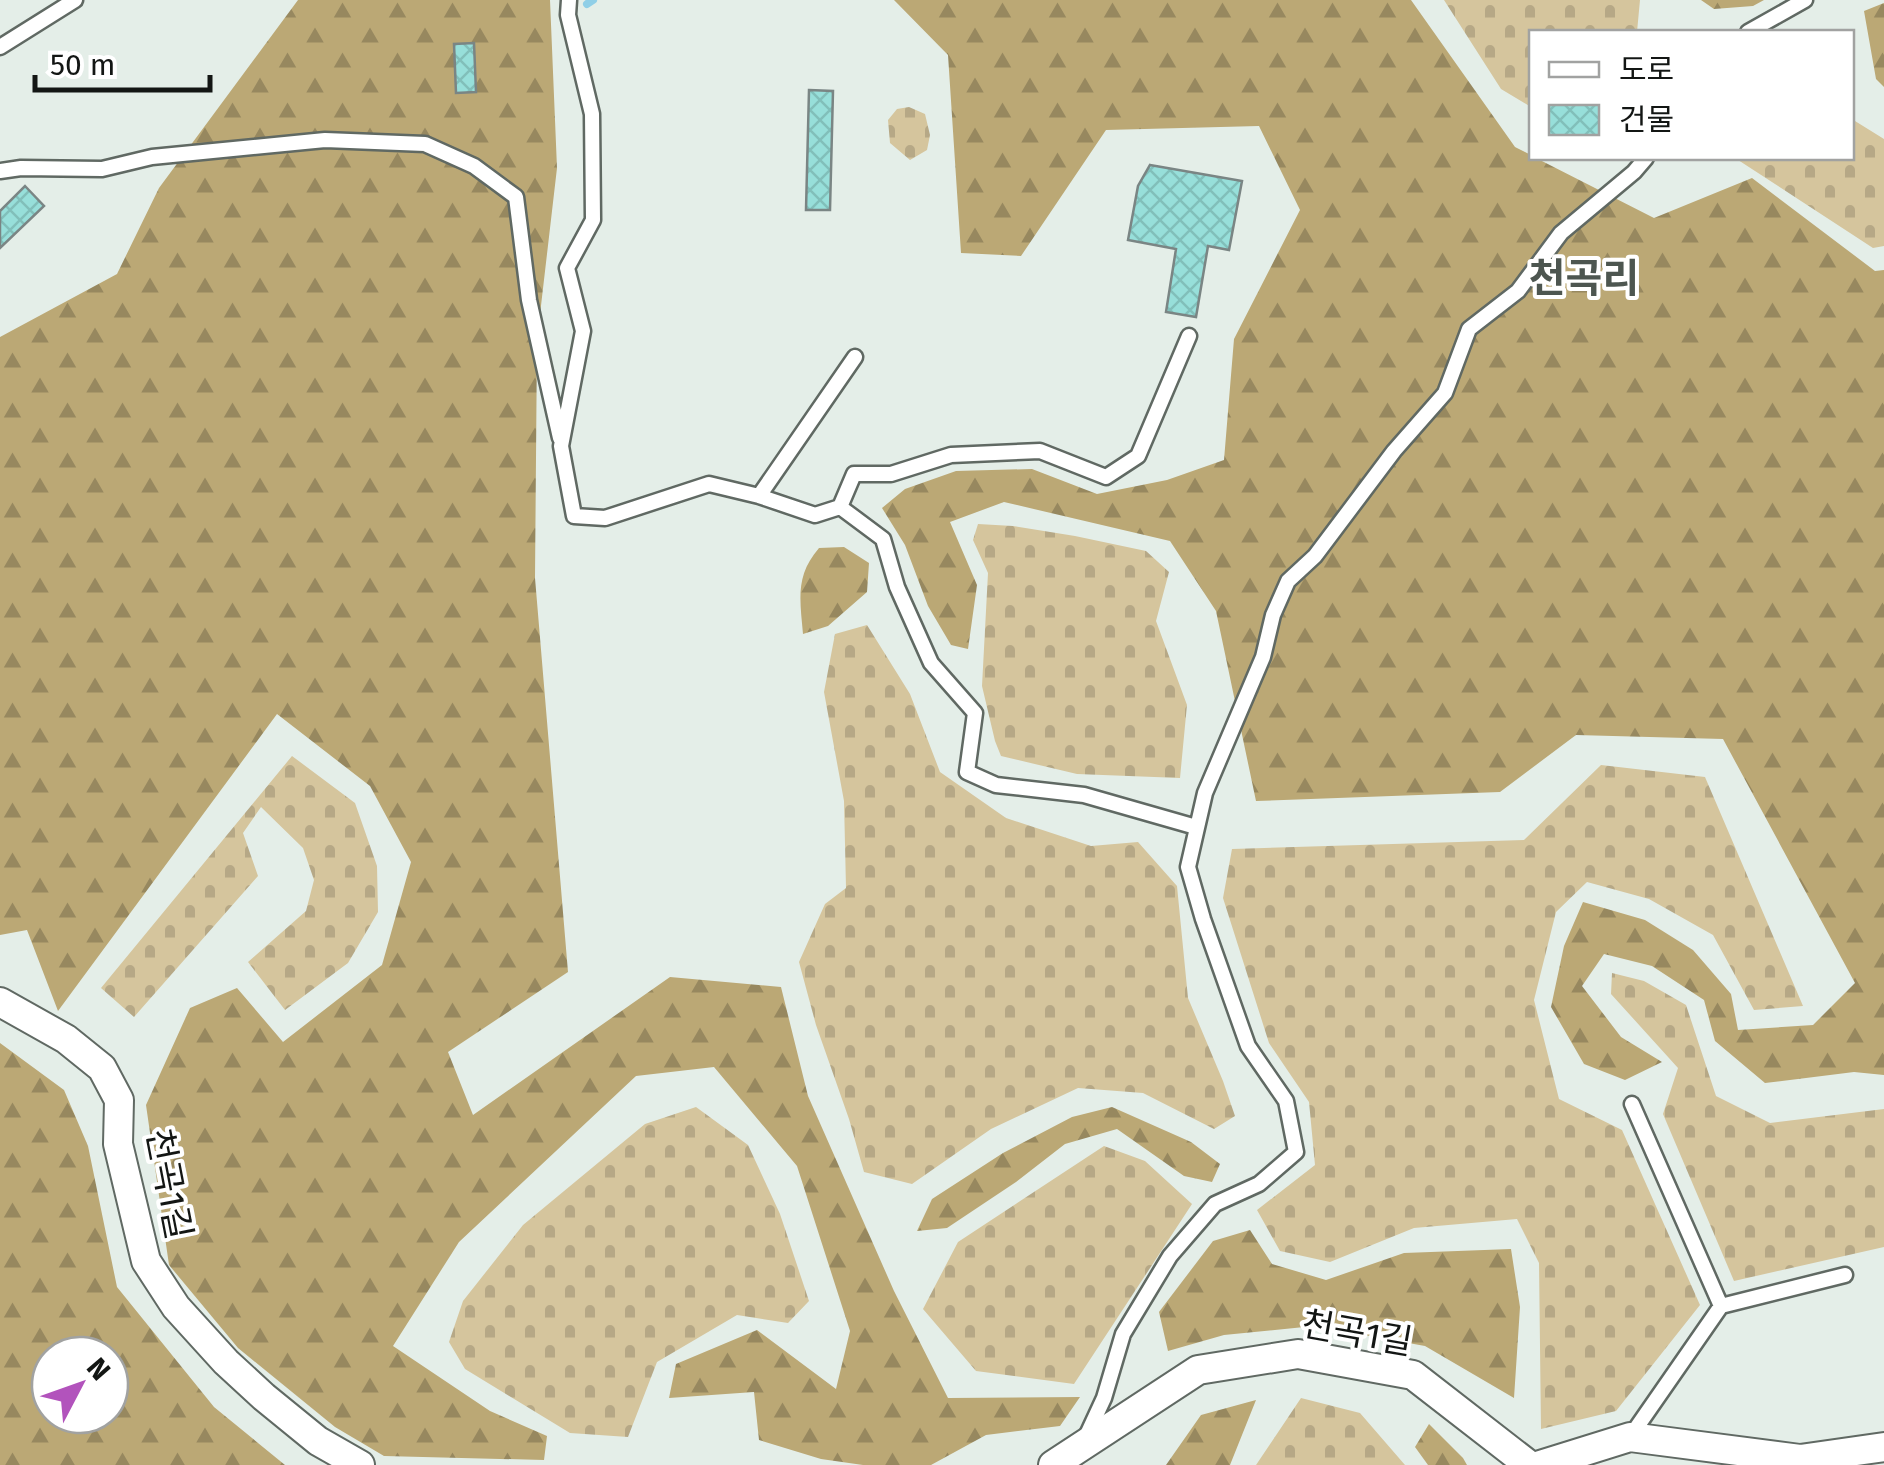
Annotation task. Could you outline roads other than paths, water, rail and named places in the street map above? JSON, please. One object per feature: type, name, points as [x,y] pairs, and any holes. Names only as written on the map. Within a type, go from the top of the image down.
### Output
[{"type":"street","name":"천곡1길","points":[[0,1002],[66,1040],[102,1068],[119,1100],[118,1144],[146,1261],[176,1307],[264,1397],[318,1441],[360,1465]]},
{"type":"street","name":"천곡1길","points":[[1053,1465],[1198,1370],[1298,1354],[1412,1375],[1529,1465]]},
{"type":"street","points":[[1540,1465],[1630,1438],[1800,1459],[1884,1447]]},
{"type":"lane","points":[[0,47],[76,0]]},
{"type":"lane","points":[[562,446],[583,332],[567,268],[592,220],[592,114],[568,15],[569,0]]},
{"type":"lane","points":[[1752,30],[1805,0]]},
{"type":"lane","points":[[0,171],[102,169],[152,157],[324,140],[425,144],[474,166],[516,196],[530,300],[574,516],[605,518],[709,484],[815,515],[840,507],[854,474],[891,474],[951,455],[1040,450],[1106,477],[1138,456],[1189,336]]},
{"type":"lane","points":[[1080,1449],[1104,1398],[1123,1334],[1170,1256],[1215,1204],[1259,1184],[1296,1152],[1286,1101],[1248,1046],[1188,868],[1205,794],[1263,657],[1273,615],[1288,581],[1315,556],[1394,451],[1445,393],[1469,329],[1518,291],[1561,233],[1644,160]]},
{"type":"lane","points":[[760,496],[855,357]]},
{"type":"lane","points":[[840,507],[882,540],[897,587],[932,662],[975,714],[967,772],[996,785],[1084,795],[1196,827]]},
{"type":"lane","points":[[1632,1104],[1720,1306]]},
{"type":"lane","points":[[1630,1438],[1720,1306],[1844,1275]]},
{"type":"waterway","points":[[587,4],[593,0]]},
{"type":"district","name":"천곡리","points":[[1584,278]]}]
